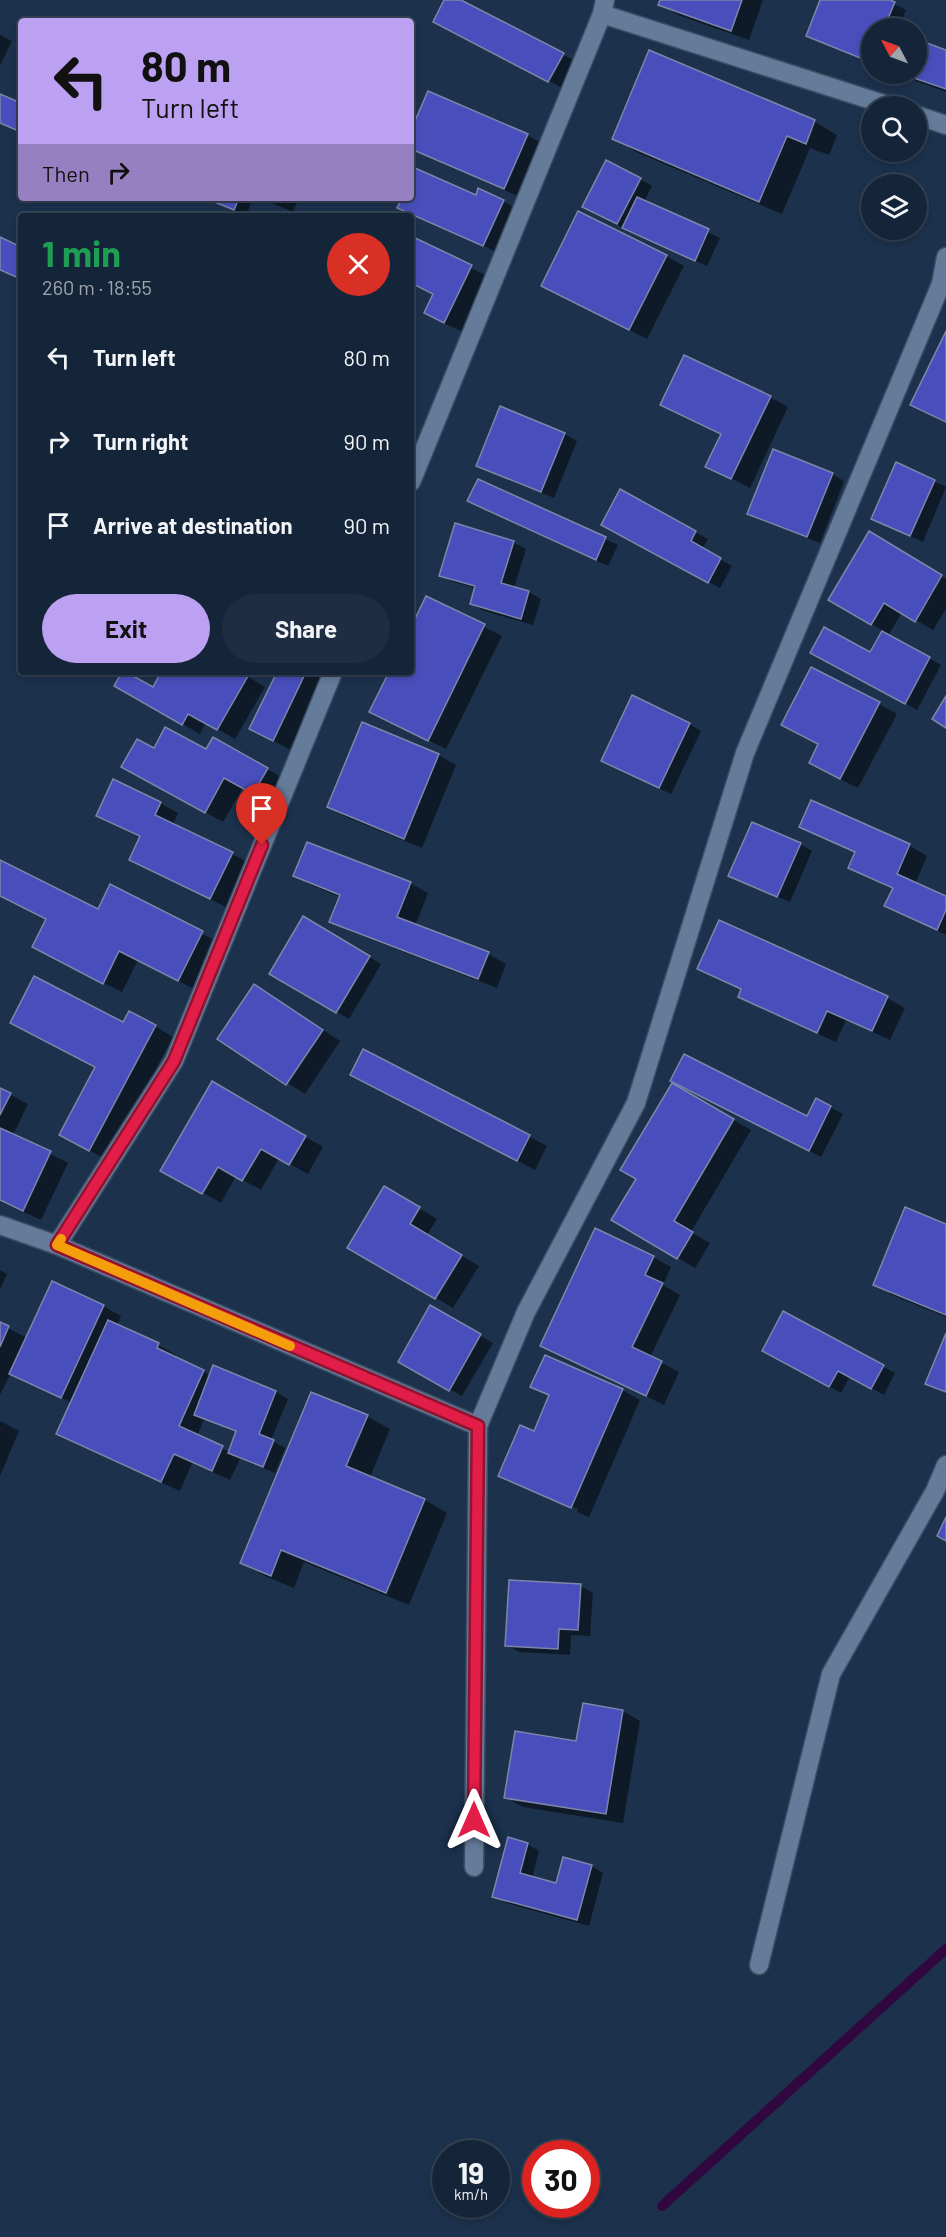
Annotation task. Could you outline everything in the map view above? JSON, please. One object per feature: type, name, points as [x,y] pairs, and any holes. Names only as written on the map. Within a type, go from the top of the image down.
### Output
[{"type":"street","points":[[414,475],[604,7],[861,96]]},
{"type":"street","points":[[927,119],[946,125]]},
{"type":"street","points":[[474,1866],[478,1426],[526,1312],[636,1103],[745,753],[941,284],[946,257]]},
{"type":"street","points":[[57,1245],[174,1061],[332,675]]},
{"type":"street","points":[[0,1225],[57,1245],[478,1426]]},
{"type":"street","points":[[759,1965],[831,1674],[935,1491],[946,1465]]},
{"type":"building","points":[[444,0],[461,0],[564,53],[548,82],[433,22]]},
{"type":"building","points":[[660,0],[742,0],[731,31],[658,5]]},
{"type":"building","points":[[820,0],[890,0],[895,2],[888,18],[861,18],[861,58],[806,36]]},
{"type":"building","points":[[927,43],[946,50],[946,89],[927,83]]},
{"type":"building","points":[[649,50],[815,120],[806,144],[787,136],[759,202],[612,139]]},
{"type":"building","points":[[428,91],[528,134],[504,189],[414,150],[414,123]]},
{"type":"building","points":[[0,94],[18,102],[18,131],[0,123]]},
{"type":"building","points":[[606,160],[641,178],[617,224],[582,207]]},
{"type":"building","points":[[415,168],[476,195],[478,188],[504,200],[483,246],[414,216],[414,213],[397,208],[400,201],[414,201]]},
{"type":"building","points":[[637,197],[709,229],[695,261],[622,228]]},
{"type":"building","points":[[212,201],[238,201],[234,210]]},
{"type":"building","points":[[578,211],[667,255],[629,330],[541,286]]},
{"type":"building","points":[[0,237],[18,246],[18,278],[0,270]]},
{"type":"building","points":[[414,237],[472,265],[444,323],[424,313],[433,294],[414,284]]},
{"type":"building","points":[[946,331],[946,422],[910,405]]},
{"type":"building","points":[[684,355],[771,396],[731,479],[705,467],[721,434],[660,405]]},
{"type":"building","points":[[500,406],[565,433],[541,492],[476,466]]},
{"type":"building","points":[[773,449],[833,473],[807,537],[747,514]]},
{"type":"building","points":[[896,462],[935,480],[910,536],[871,519]]},
{"type":"building","points":[[478,479],[606,537],[596,560],[467,501]]},
{"type":"building","points":[[620,489],[696,531],[691,541],[721,558],[708,583],[601,525]]},
{"type":"building","points":[[455,523],[514,541],[501,583],[529,591],[521,619],[470,604],[475,586],[439,576]]},
{"type":"building","points":[[869,531],[942,575],[915,622],[884,603],[871,625],[828,600]]},
{"type":"building","points":[[426,596],[485,624],[428,741],[369,712],[388,675],[414,675],[414,621]]},
{"type":"building","points":[[824,627],[870,652],[882,631],[930,657],[905,704],[810,653]]},
{"type":"building","points":[[811,667],[880,702],[840,779],[809,763],[818,744],[781,725]]},
{"type":"building","points":[[120,675],[131,675],[153,687],[159,675],[248,676],[217,730],[188,714],[182,725],[114,686]]},
{"type":"building","points":[[276,675],[305,675],[273,741],[249,729]]},
{"type":"building","points":[[632,695],[690,723],[659,788],[601,761]]},
{"type":"building","points":[[946,696],[946,728],[932,719]]},
{"type":"building","points":[[362,722],[439,754],[404,839],[327,807]]},
{"type":"building","points":[[165,727],[206,749],[213,737],[268,768],[253,794],[224,778],[205,813],[121,767],[137,739],[154,748]]},
{"type":"building","points":[[113,779],[161,802],[155,815],[233,852],[210,899],[129,860],[140,836],[96,816]]},
{"type":"building","points":[[811,800],[910,844],[897,874],[946,896],[946,910],[937,930],[884,906],[893,888],[848,868],[855,852],[799,827]]},
{"type":"building","points":[[752,822],[801,843],[777,897],[728,876]]},
{"type":"building","points":[[307,842],[411,882],[397,917],[489,952],[478,979],[329,922],[340,895],[293,876]]},
{"type":"building","points":[[0,860],[98,909],[110,884],[203,931],[178,981],[119,951],[103,984],[32,947],[46,919],[0,896]]},
{"type":"building","points":[[303,916],[370,956],[336,1013],[269,974]]},
{"type":"building","points":[[719,920],[888,996],[872,1031],[827,1011],[817,1033],[738,997],[741,989],[697,969]]},
{"type":"building","points":[[34,976],[123,1022],[129,1011],[156,1025],[89,1151],[59,1135],[95,1067],[10,1023]]},
{"type":"building","points":[[254,984],[323,1030],[286,1085],[217,1039]]},
{"type":"building","points":[[363,1049],[530,1135],[517,1161],[350,1075]]},
{"type":"building","points":[[684,1054],[807,1116],[816,1098],[831,1106],[809,1151],[670,1081]]},
{"type":"building","points":[[212,1081],[306,1136],[289,1165],[261,1149],[242,1181],[218,1167],[202,1194],[160,1171]]},
{"type":"building","points":[[672,1083],[734,1119],[674,1221],[693,1232],[677,1259],[611,1220],[636,1179],[620,1170]]},
{"type":"building","points":[[0,1088],[11,1093],[0,1115]]},
{"type":"building","points":[[0,1128],[51,1151],[23,1211],[0,1200]]},
{"type":"building","points":[[384,1186],[420,1207],[410,1224],[462,1255],[435,1299],[347,1248]]},
{"type":"building","points":[[905,1207],[946,1224],[946,1315],[873,1285]]},
{"type":"building","points":[[595,1228],[654,1256],[645,1275],[663,1283],[632,1347],[662,1361],[646,1396],[540,1346]]},
{"type":"building","points":[[52,1281],[104,1305],[61,1398],[9,1374]]},
{"type":"building","points":[[430,1305],[481,1334],[449,1391],[398,1362]]},
{"type":"building","points":[[783,1311],[884,1365],[871,1389],[838,1371],[829,1387],[762,1351]]},
{"type":"building","points":[[108,1320],[159,1343],[157,1348],[204,1370],[179,1426],[223,1446],[212,1471],[174,1454],[161,1482],[56,1434]]},
{"type":"building","points":[[0,1322],[9,1326],[0,1347]]},
{"type":"building","points":[[946,1333],[946,1392],[925,1384]]},
{"type":"building","points":[[545,1355],[623,1389],[571,1508],[498,1476],[520,1425],[534,1431],[549,1395],[530,1387]]},
{"type":"building","points":[[213,1365],[276,1391],[259,1434],[274,1440],[263,1467],[228,1453],[236,1431],[194,1415]]},
{"type":"building","points":[[311,1392],[368,1415],[346,1466],[425,1499],[386,1593],[281,1550],[271,1576],[240,1563]]},
{"type":"building","points":[[946,1517],[946,1541],[937,1536]]},
{"type":"building","points":[[509,1580],[581,1584],[578,1630],[559,1629],[558,1649],[505,1646]]},
{"type":"building","points":[[583,1703],[623,1710],[606,1814],[504,1798],[515,1731],[576,1741]]},
{"type":"building","points":[[508,1837],[528,1843],[520,1873],[556,1883],[563,1857],[592,1865],[577,1920],[492,1897]]},
{"type":"waterway","points":[[662,2206],[946,1949]]},
{"type":"slow traffic","points":[[61,1239],[57,1245],[290,1346]]},
{"type":"route","points":[[262,845],[174,1061],[57,1245],[478,1426],[474,1820]]}]
